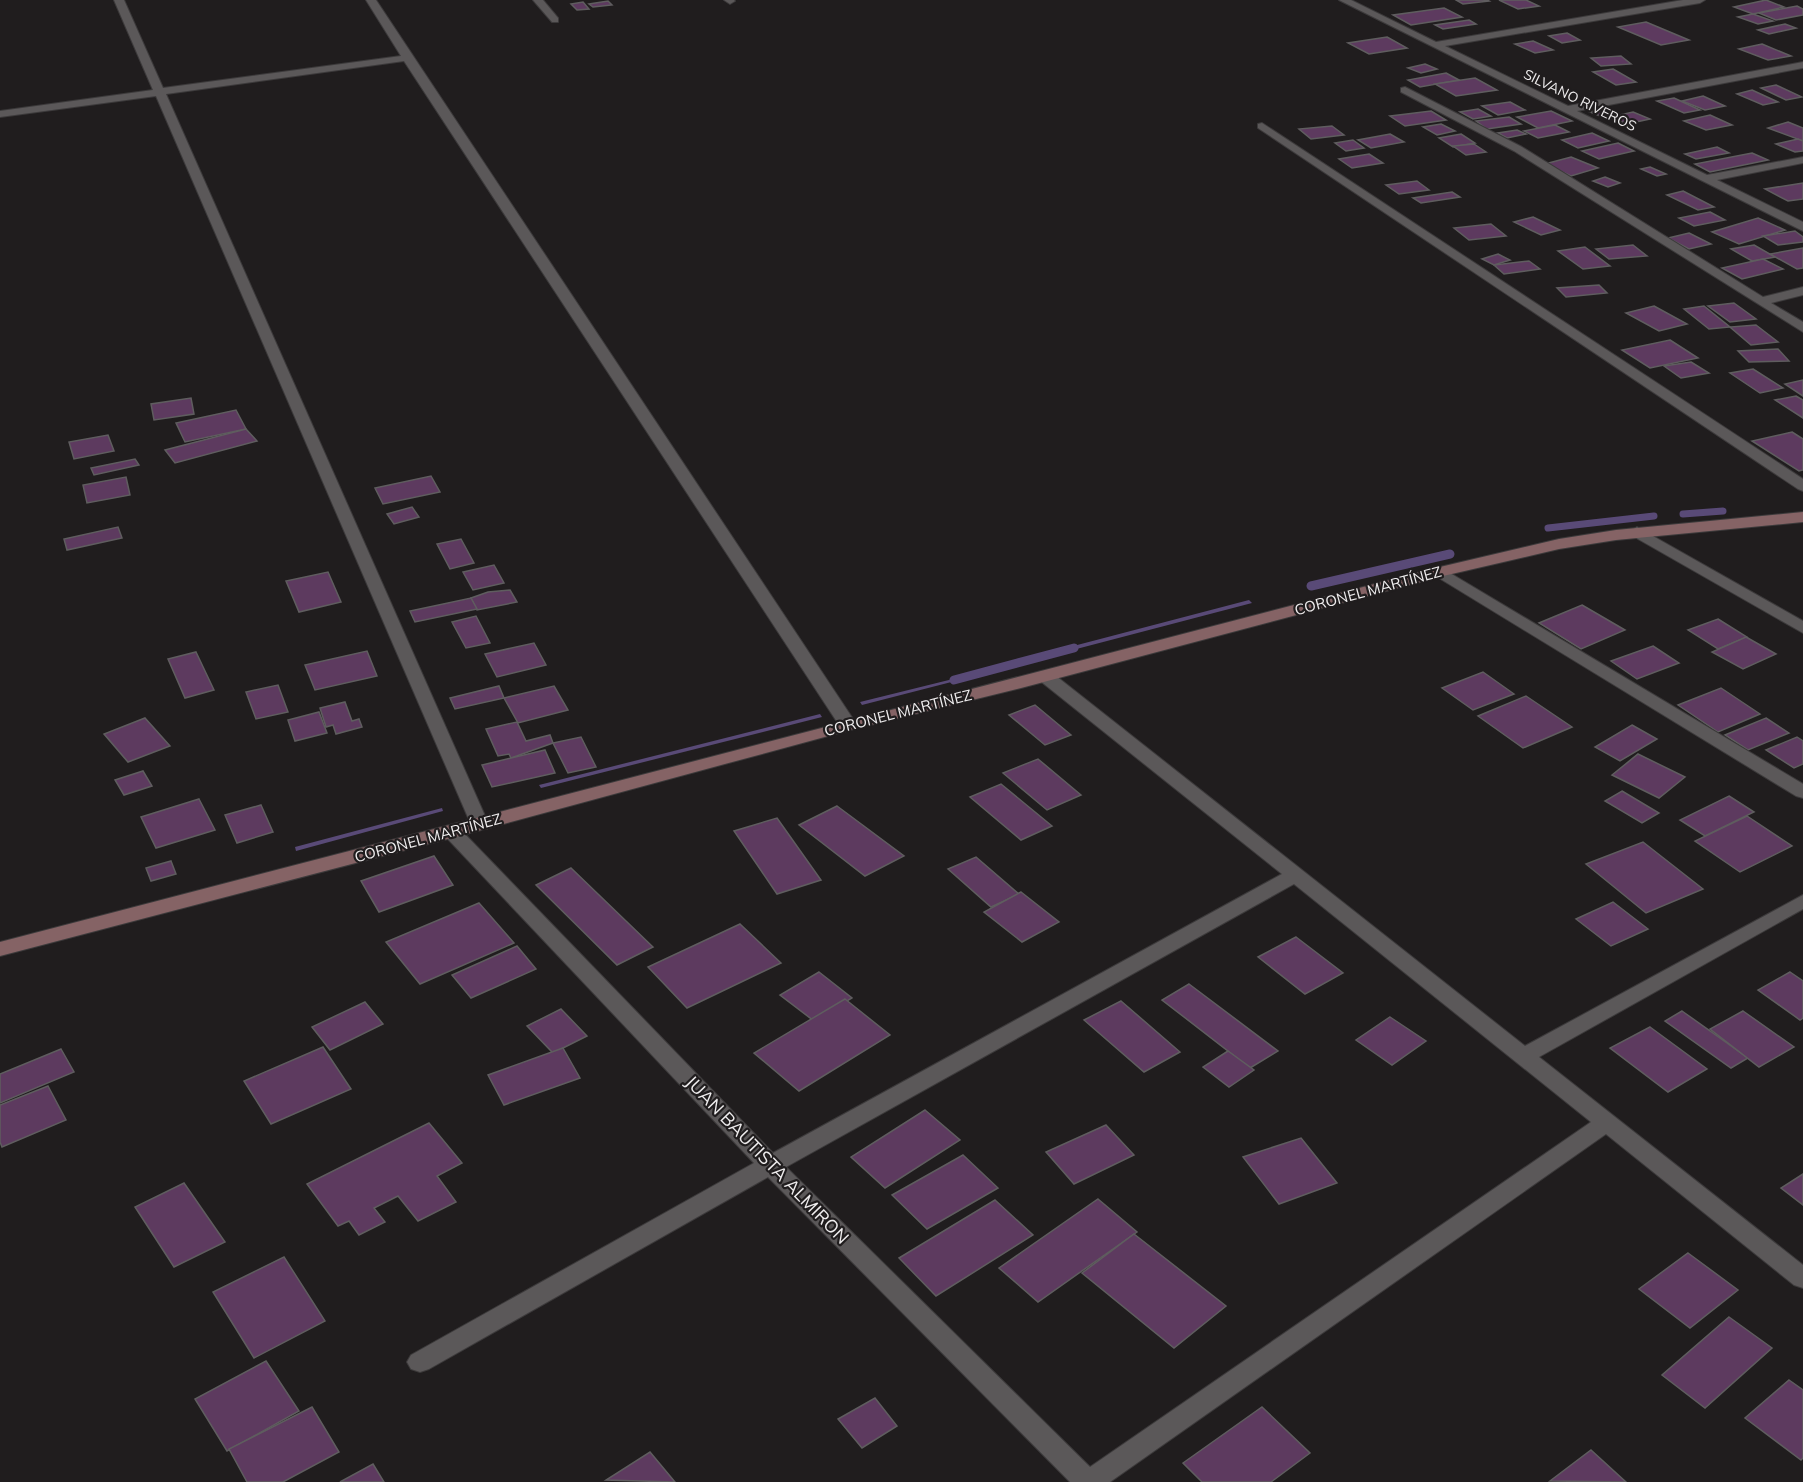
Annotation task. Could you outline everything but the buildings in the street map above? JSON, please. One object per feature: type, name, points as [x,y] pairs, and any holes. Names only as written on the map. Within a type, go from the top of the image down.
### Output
[{"type":"main road","name":"CORONEL MARTÍNEZ","points":[[0,949],[480,825],[848,725],[1045,676],[1440,572],[1559,544],[1637,532],[1803,517]]},
{"type":"street","points":[[119,0],[480,825]]},
{"type":"street","points":[[371,0],[407,58],[848,725]]},
{"type":"street","points":[[538,0],[555,20]]},
{"type":"street","name":"SILVANO RIVEROS","points":[[1344,0],[1803,227]]},
{"type":"street","points":[[1435,45],[1700,0]]},
{"type":"street","points":[[0,114],[407,58]]},
{"type":"street","points":[[1566,110],[1803,64]]},
{"type":"street","points":[[1405,90],[1518,149],[1803,328]]},
{"type":"street","points":[[1262,126],[1803,486]]},
{"type":"street","points":[[1706,179],[1803,160]]},
{"type":"street","points":[[1762,301],[1803,291]]},
{"type":"street","points":[[1637,532],[1803,628]]},
{"type":"street","points":[[1440,572],[1803,792]]},
{"type":"street","points":[[1045,676],[1803,1278]]},
{"type":"street","name":"JUAN BAUTISTA ALMIRON","points":[[452,832],[771,1165],[1088,1482]]},
{"type":"street","points":[[420,1362],[1296,875]]},
{"type":"street","points":[[1524,1056],[1803,901]]},
{"type":"street","points":[[1088,1482],[1607,1122]]},
{"type":"shaded area","points":[[1249,600],[1252,603],[1065,652],[1062,649]]},
{"type":"shaded area","points":[[965,676],[967,678],[862,705],[860,702]]},
{"type":"shaded area","points":[[820,714],[822,717],[541,788],[539,785]]},
{"type":"shaded area","points":[[442,808],[443,811],[296,851],[295,847]]},
{"type":"waterway","points":[[1683,514],[1723,511]]},
{"type":"waterway","points":[[1548,528],[1654,516]]},
{"type":"waterway","points":[[1311,586],[1450,554],[1443,556]]},
{"type":"waterway","points":[[954,680],[1074,648]]}]
